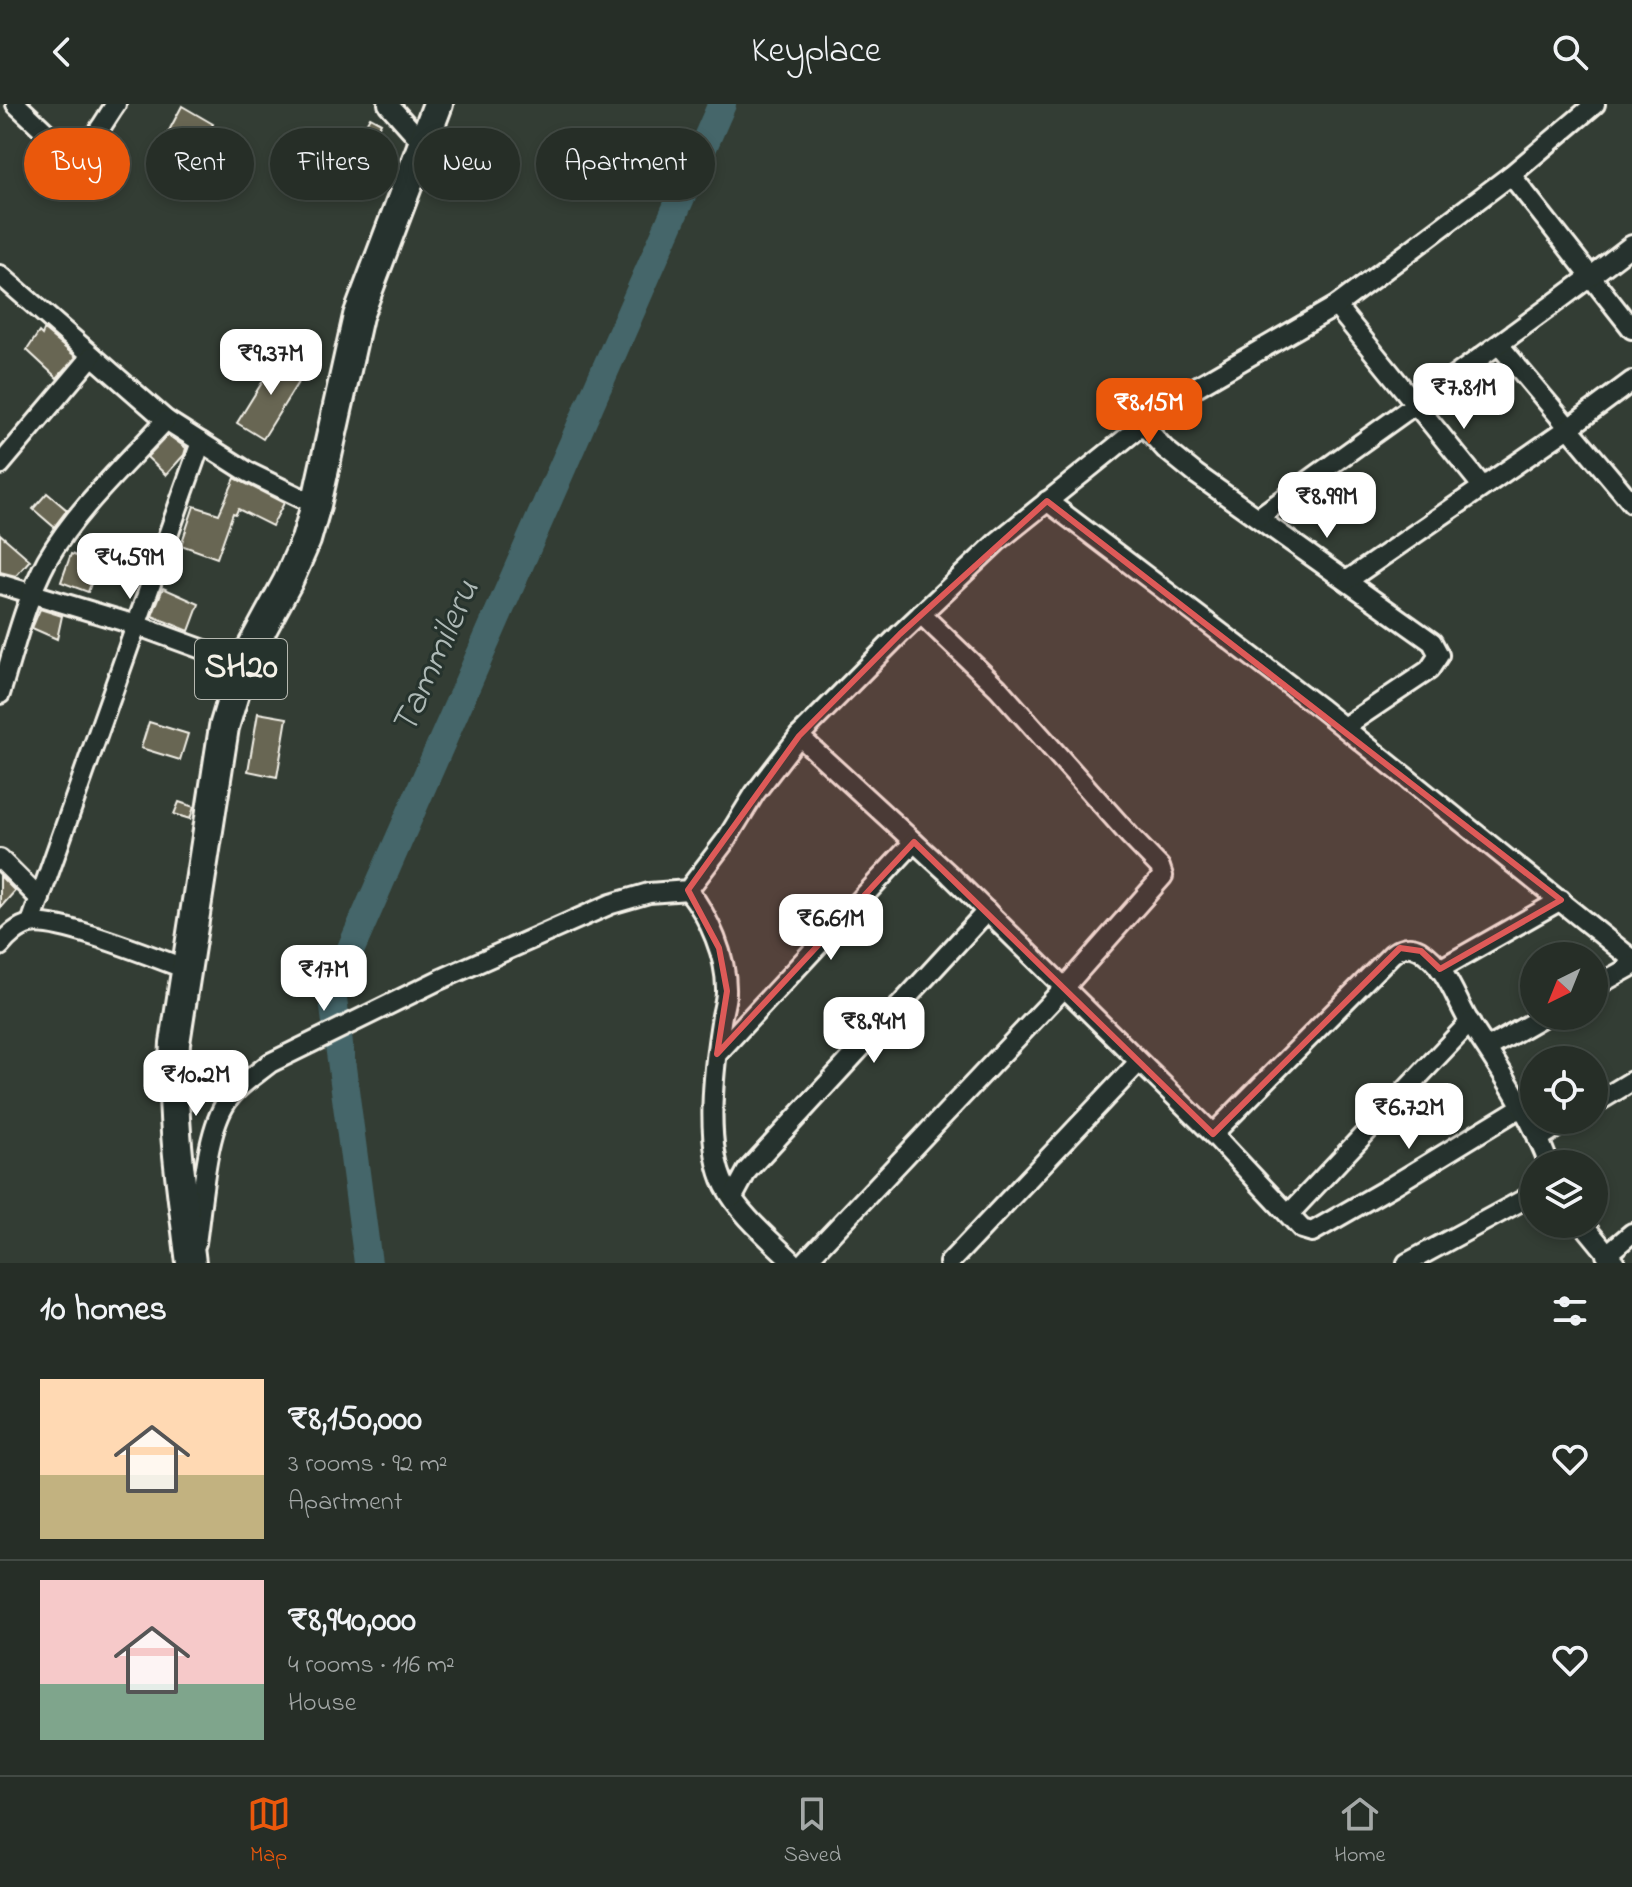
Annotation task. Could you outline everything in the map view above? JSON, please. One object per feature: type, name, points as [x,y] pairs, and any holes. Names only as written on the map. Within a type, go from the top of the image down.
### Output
[{"type":"main road","name":"SH20","points":[[428,128],[438,104]]},
{"type":"main road","name":"SH20","points":[[192,1263],[177,1157],[172,1088],[175,1043],[189,970],[211,800],[224,727],[243,664],[288,581],[306,540],[358,316],[414,164]]},
{"type":"street","points":[[16,104],[66,151],[73,152],[81,150],[88,143],[116,104]]},
{"type":"street","points":[[388,104],[414,133]]},
{"type":"street","points":[[192,1263],[213,1133],[224,1106],[242,1085],[270,1063],[528,939],[611,904],[649,893],[688,890],[799,736],[997,542],[1191,390],[1336,306],[1511,175],[1595,104]]},
{"type":"street","points":[[1511,175],[1632,329]]},
{"type":"street","points":[[1259,517],[1414,403],[1500,346],[1632,245]]},
{"type":"street","points":[[3,283],[166,420],[248,472],[316,505]]},
{"type":"street","points":[[1336,306],[1482,486]]},
{"type":"street","points":[[1500,346],[1632,503]]},
{"type":"street","points":[[0,465],[92,356]]},
{"type":"street","points":[[1348,580],[1632,381]]},
{"type":"street","points":[[0,694],[31,595],[48,560],[82,511],[166,420]]},
{"type":"street","points":[[1143,425],[1165,449],[1196,474],[1432,642],[1439,655],[1429,670],[1344,727]]},
{"type":"street","points":[[31,923],[201,442]]},
{"type":"street","points":[[1047,501],[1344,727],[1628,950]]},
{"type":"street","points":[[0,584],[136,625],[243,664]]},
{"type":"street","points":[[804,1263],[1064,988],[1163,876],[1160,867],[998,688],[921,614]]},
{"type":"street","points":[[799,736],[987,911],[1213,1134],[1289,1214],[1295,1225],[1312,1232],[1520,1108]]},
{"type":"street","points":[[717,1054],[914,842]]},
{"type":"street","points":[[0,859],[40,899]]},
{"type":"street","points":[[688,890],[719,948],[727,991],[712,1099],[715,1148],[724,1185],[744,1212],[794,1263]]},
{"type":"street","points":[[1440,969],[1561,900]]},
{"type":"street","points":[[733,1197],[747,1171],[987,911]]},
{"type":"street","points":[[0,946],[18,929],[31,923],[65,928],[189,970]]},
{"type":"street","points":[[1213,1134],[1342,1002],[1400,948],[1410,946],[1421,951],[1440,969],[1520,1101]]},
{"type":"street","points":[[1608,979],[1632,966]]},
{"type":"street","points":[[1289,1214],[1470,1022]]},
{"type":"street","points":[[1488,1048],[1520,1030]]},
{"type":"street","points":[[949,1263],[1139,1062]]},
{"type":"street","points":[[1608,1096],[1632,1081]]},
{"type":"street","points":[[1536,1134],[1543,1150]]},
{"type":"street","points":[[1538,1139],[1546,1134]]},
{"type":"street","points":[[1407,1263],[1520,1202]]},
{"type":"street","points":[[1594,1238],[1610,1259],[1632,1233]]},
{"type":"highlighted area","points":[[1047,501],[1561,900],[1440,969],[1421,951],[1400,948],[1213,1134],[914,842],[717,1054],[727,991],[719,948],[688,890],[799,736],[900,634]]},
{"type":"building","points":[[182,106],[213,124],[211,128],[170,128]]},
{"type":"building","points":[[370,117],[381,123],[378,128],[364,128]]},
{"type":"building","points":[[44,330],[76,357],[57,378],[27,350],[39,332],[42,335]]},
{"type":"building","points":[[279,355],[305,371],[263,439],[237,423]]},
{"type":"building","points":[[168,435],[186,448],[184,455],[166,475],[147,457]]},
{"type":"building","points":[[235,478],[284,503],[272,526],[238,509],[236,514],[233,513],[217,558],[181,545],[194,506],[219,514]]},
{"type":"building","points":[[47,493],[67,510],[54,527],[33,509]]},
{"type":"building","points":[[0,534],[30,560],[16,576],[0,572]]},
{"type":"building","points":[[71,554],[98,564],[88,592],[61,582]]},
{"type":"building","points":[[163,588],[199,604],[189,631],[152,616]]},
{"type":"building","points":[[40,609],[62,616],[57,639],[32,628]]},
{"type":"building","points":[[258,713],[287,718],[277,777],[248,771]]},
{"type":"building","points":[[149,722],[188,734],[180,760],[141,748]]},
{"type":"building","points":[[179,802],[194,807],[190,819],[174,814]]},
{"type":"building","points":[[0,876],[15,891],[0,908]]},
{"type":"waterway","name":"Tammileru","points":[[368,1263],[332,992],[722,104]]}]
